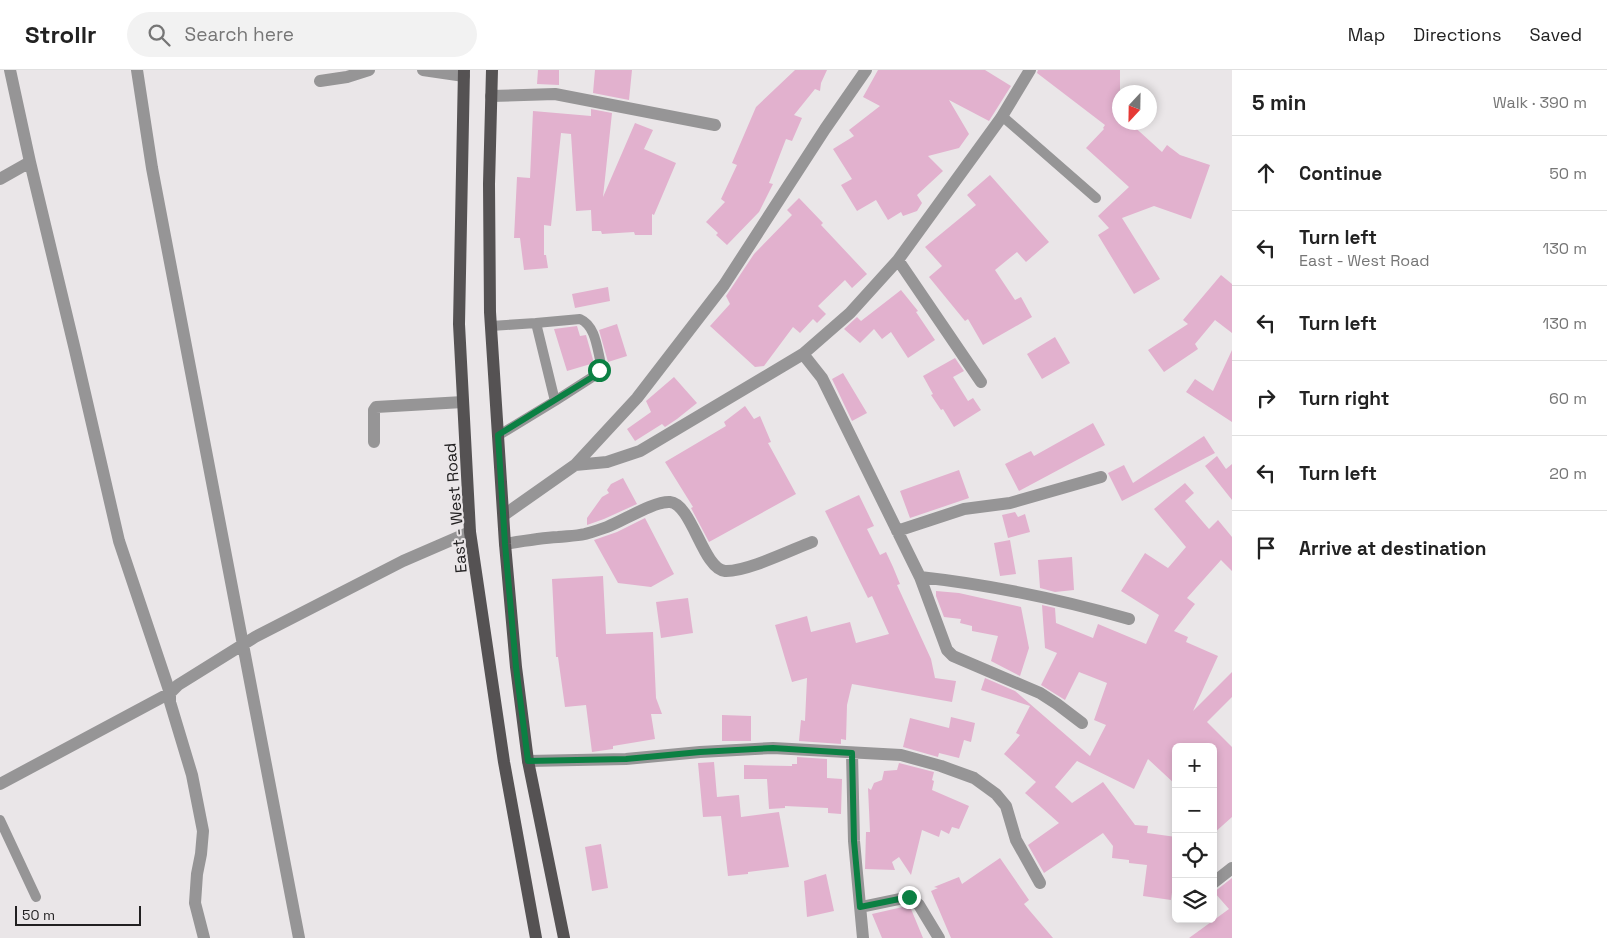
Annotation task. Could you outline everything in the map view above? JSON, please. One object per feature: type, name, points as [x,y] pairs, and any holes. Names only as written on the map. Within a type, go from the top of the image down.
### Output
[{"type":"main road","points":[[492,70],[489,184],[491,326],[505,544],[516,667],[528,761],[564,938]]},
{"type":"main road","name":"East - West Road","points":[[464,73],[459,324],[470,532],[502,753],[536,938]]},
{"type":"street","points":[[10,70],[118,541],[170,693],[170,702],[192,775],[203,831],[195,903],[204,938]]},
{"type":"street","points":[[137,70],[152,168],[300,938]]},
{"type":"street","points":[[320,80],[347,77],[369,70]]},
{"type":"street","points":[[423,70],[464,73]]},
{"type":"street","points":[[504,515],[575,465],[637,398],[724,285],[866,70]]},
{"type":"street","points":[[575,465],[607,462],[640,450],[803,354],[850,313],[898,260],[1002,116],[1030,70]]},
{"type":"street","points":[[491,96],[555,94],[715,125]]},
{"type":"street","points":[[0,179],[30,162]]},
{"type":"street","points":[[898,260],[981,382]]},
{"type":"street","points":[[803,354],[822,378],[920,577],[947,650],[952,656],[1040,693],[1082,723]]},
{"type":"street","points":[[374,442],[374,410],[376,407],[463,402]]},
{"type":"street","points":[[897,531],[964,509],[1010,503],[1100,477]]},
{"type":"street","points":[[505,544],[582,534],[607,527],[667,502],[674,503],[681,508],[715,566],[721,570],[728,571],[759,564],[812,542]]},
{"type":"street","points":[[0,784],[170,693],[178,685],[243,645],[402,561],[470,532]]},
{"type":"street","points":[[920,577],[975,583],[1015,590],[1129,619]]},
{"type":"street","points":[[528,761],[626,759],[773,748],[901,755],[941,766],[974,778],[996,794],[1006,806],[1016,840],[1040,882]]},
{"type":"street","points":[[852,753],[854,841],[863,938]]},
{"type":"street","points":[[1217,880],[1232,868]]},
{"type":"street","points":[[860,907],[909,897],[919,905],[939,938]]},
{"type":"lane","points":[[1002,116],[1096,198]]},
{"type":"lane","points":[[491,326],[580,319],[591,327],[601,364],[594,376],[498,435]]},
{"type":"lane","points":[[536,323],[555,401]]},
{"type":"lane","points":[[0,820],[36,897]]},
{"type":"building","points":[[538,70],[559,70],[559,85],[537,84]]},
{"type":"building","points":[[595,70],[632,70],[629,100],[593,93]]},
{"type":"building","points":[[795,70],[827,70],[821,83],[820,91],[815,89],[794,115],[802,118],[792,141],[786,139],[769,183],[773,184],[759,212],[727,245],[706,222],[725,202],[721,199],[737,165],[732,163],[756,107]]},
{"type":"building","points":[[878,70],[985,70],[1011,86],[989,121],[949,100],[969,134],[959,148],[928,156],[943,171],[917,195],[922,203],[917,211],[903,216],[901,212],[888,220],[876,200],[857,211],[841,185],[852,179],[833,149],[854,136],[849,130],[880,106],[863,97]]},
{"type":"building","points":[[1038,70],[1120,70],[1120,85],[1112,85],[1112,130],[1138,130],[1162,152],[1167,145],[1180,155],[1210,165],[1191,219],[1154,206],[1122,218],[1160,279],[1134,294],[1098,235],[1109,228],[1098,216],[1129,187],[1086,148],[1104,129],[1105,125],[1037,73]]},
{"type":"building","points":[[591,109],[612,113],[603,197],[635,123],[653,130],[644,149],[676,163],[654,215],[652,214],[652,235],[635,235],[634,232],[602,234],[601,231],[592,231],[591,210],[576,211],[571,134],[561,133],[551,226],[544,225],[544,255],[546,255],[548,268],[524,270],[520,238],[514,238],[517,177],[530,178],[533,111],[591,116]]},
{"type":"building","points":[[990,175],[1049,242],[1026,262],[1017,252],[995,270],[1015,300],[1021,297],[1032,317],[983,345],[968,319],[965,321],[929,277],[942,266],[925,247],[976,205],[967,195]]},
{"type":"building","points":[[799,198],[823,223],[821,225],[867,274],[852,288],[845,280],[818,306],[826,314],[817,323],[813,319],[800,333],[793,327],[764,366],[755,367],[710,326],[730,304],[726,296],[754,254],[792,215],[787,210]]},
{"type":"building","points":[[1221,275],[1232,284],[1232,333],[1215,320],[1195,344],[1198,349],[1164,372],[1148,350],[1188,324],[1183,320]]},
{"type":"building","points":[[608,287],[610,301],[575,308],[572,294]]},
{"type":"building","points":[[901,290],[918,311],[916,312],[935,340],[908,358],[891,332],[882,339],[874,329],[860,343],[844,329],[857,317],[861,321]]},
{"type":"building","points":[[617,324],[627,356],[608,362],[599,330]]},
{"type":"building","points":[[577,326],[580,336],[586,335],[594,363],[567,371],[554,329]]},
{"type":"building","points":[[1055,337],[1070,363],[1042,379],[1027,354]]},
{"type":"building","points":[[1232,350],[1232,422],[1186,392],[1195,379],[1213,391]]},
{"type":"building","points":[[955,358],[964,371],[953,377],[968,401],[973,398],[981,410],[954,427],[943,409],[941,410],[931,395],[933,394],[923,376]]},
{"type":"building","points":[[843,373],[867,413],[852,421],[832,379]]},
{"type":"building","points":[[674,377],[697,403],[665,427],[662,424],[635,441],[627,429],[651,412],[646,401]]},
{"type":"building","points":[[745,406],[754,419],[760,416],[771,442],[768,443],[796,494],[709,542],[691,508],[693,507],[665,462],[726,426],[724,422]]},
{"type":"building","points":[[1093,423],[1105,445],[1019,491],[1005,464],[1031,451],[1034,456]]},
{"type":"building","points":[[1204,436],[1215,453],[1122,501],[1108,473],[1124,465],[1133,483]]},
{"type":"building","points":[[1217,456],[1226,469],[1232,464],[1232,500],[1205,466]]},
{"type":"building","points":[[959,470],[969,498],[910,518],[900,491]]},
{"type":"building","points":[[623,478],[637,504],[587,525],[587,518],[602,497],[609,493],[607,490],[611,484]]},
{"type":"building","points":[[1185,483],[1194,493],[1185,501],[1209,529],[1218,520],[1232,537],[1232,571],[1221,560],[1187,598],[1195,604],[1174,631],[1188,637],[1186,642],[1218,656],[1193,711],[1232,672],[1232,697],[1207,722],[1232,747],[1232,817],[1217,830],[1217,743],[1172,743],[1172,781],[1148,759],[1134,789],[1077,761],[1055,787],[1072,803],[1103,782],[1135,825],[1148,826],[1147,833],[1172,836],[1171,900],[1143,896],[1147,865],[1129,863],[1129,860],[1112,858],[1113,846],[1103,833],[1044,873],[1028,845],[1059,823],[1025,793],[1036,782],[1004,754],[1020,735],[1016,733],[1030,706],[981,690],[985,678],[1015,691],[1090,756],[1106,725],[1094,720],[1107,683],[1079,672],[1065,700],[1041,685],[1057,653],[1045,648],[1042,605],[1055,608],[1056,623],[1093,638],[1098,624],[1146,644],[1159,615],[1121,591],[1145,553],[1168,568],[1186,547],[1154,509]]},
{"type":"building","points":[[859,495],[874,526],[867,529],[880,555],[886,552],[893,567],[900,584],[897,585],[931,659],[935,678],[956,681],[952,702],[852,684],[847,705],[846,740],[841,739],[841,744],[799,741],[801,720],[805,721],[807,678],[792,682],[775,625],[807,616],[811,632],[850,622],[856,643],[889,634],[872,596],[868,598],[825,511]]},
{"type":"building","points":[[1015,512],[1018,517],[1025,514],[1030,532],[1008,538],[1002,515]]},
{"type":"building","points":[[645,518],[674,574],[651,587],[618,583],[594,540],[617,532]]},
{"type":"building","points":[[1010,540],[1016,574],[1000,576],[994,543]]},
{"type":"building","points":[[1072,557],[1074,590],[1055,592],[1040,588],[1038,560]]},
{"type":"building","points":[[603,576],[606,634],[653,632],[656,698],[662,714],[651,714],[655,739],[613,746],[613,749],[592,752],[586,705],[565,707],[558,657],[556,657],[552,579]]},
{"type":"building","points":[[936,591],[959,593],[1021,607],[1029,648],[1020,676],[991,661],[998,636],[972,631],[972,626],[960,623],[961,619],[944,617]]},
{"type":"building","points":[[688,598],[693,633],[661,638],[656,602]]},
{"type":"building","points":[[722,715],[751,716],[751,741],[722,741]]},
{"type":"building","points":[[951,717],[975,723],[971,742],[964,740],[959,758],[939,753],[938,757],[903,747],[910,718],[949,728]]},
{"type":"building","points":[[797,757],[827,759],[827,778],[842,779],[841,814],[828,813],[828,808],[785,806],[785,808],[769,809],[767,779],[744,779],[744,765],[792,766],[792,764],[797,764]]},
{"type":"building","points":[[714,762],[717,797],[739,795],[741,817],[779,812],[789,867],[728,876],[721,816],[703,817],[698,763]]},
{"type":"building","points":[[899,763],[934,772],[932,790],[969,806],[959,829],[952,827],[949,834],[941,830],[939,837],[922,830],[911,875],[899,857],[892,862],[895,870],[865,869],[866,832],[870,832],[868,788],[871,790],[874,783],[882,780],[884,771],[897,770]]},
{"type":"building","points":[[601,844],[608,888],[592,891],[585,847]]},
{"type":"building","points":[[1000,858],[1029,900],[1024,904],[1053,938],[951,938],[931,891],[938,888],[934,887],[959,877],[962,884]]},
{"type":"building","points":[[826,874],[834,911],[807,917],[804,881]]},
{"type":"building","points":[[1232,878],[1232,938],[1189,938],[1210,923],[1217,923],[1217,918],[1229,909],[1217,895],[1217,890]]},
{"type":"building","points":[[907,906],[911,909],[923,938],[882,938],[872,914]]},
{"type":"route","points":[[599,370],[594,376],[498,435],[516,667],[528,761],[626,759],[773,748],[852,753],[854,841],[860,907],[909,897]]}]
